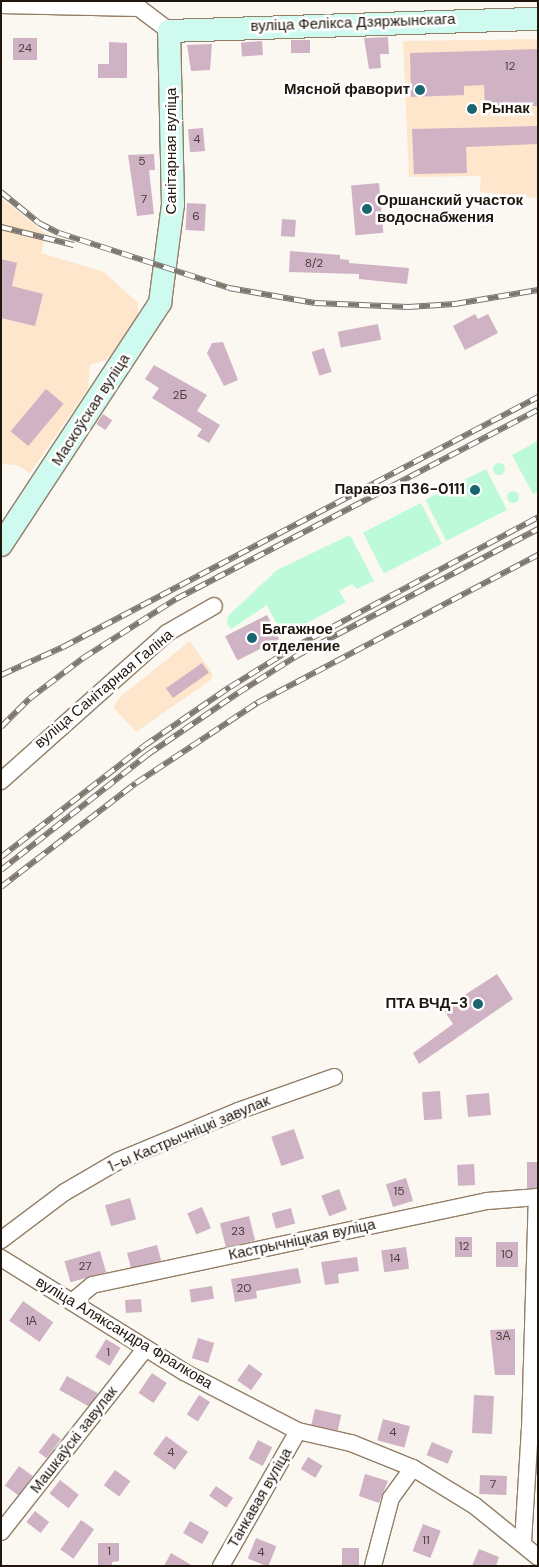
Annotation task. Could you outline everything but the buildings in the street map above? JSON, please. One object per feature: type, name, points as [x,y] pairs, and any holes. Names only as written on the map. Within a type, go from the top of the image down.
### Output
[{"type":"street","points":[[1,5],[139,5],[169,31]]},
{"type":"street","name":"вуліца Фелікса Дзяржынскага","points":[[169,31],[538,19]]},
{"type":"street","name":"Санітарная вуліца","points":[[165,270],[173,204],[169,31]]},
{"type":"street","name":"Маскоўская вуліца","points":[[1,545],[160,303],[165,270]]},
{"type":"street","name":"вуліца Санітарная Галіна","points":[[1,780],[167,633],[214,606]]},
{"type":"street","name":"1-ы Кастрычніцкі завулак","points":[[1,1240],[65,1192],[118,1162],[238,1111],[334,1077]]},
{"type":"street","points":[[523,1542],[530,1429],[537,1197]]},
{"type":"street","name":"Кастрычніцкая вуліца","points":[[72,1302],[92,1285],[487,1201],[537,1197]]},
{"type":"street","name":"вуліца Аляксандра Фралкова","points":[[1,1258],[184,1372],[298,1431],[351,1443],[413,1468],[475,1506],[523,1542],[538,1557]]},
{"type":"street","name":"Машкаўскі завулак","points":[[1,1532],[146,1348]]},
{"type":"street","name":"Танкавая вуліца","points":[[221,1566],[298,1431]]},
{"type":"street","points":[[373,1566],[390,1498],[413,1468]]},
{"type":"shaded area","name":"Рынак","points":[[538,39],[537,198],[480,192],[481,176],[409,177],[403,41]]},
{"type":"shaded area","points":[[1,198],[46,234],[41,253],[104,272],[138,303],[138,320],[108,359],[90,365],[88,389],[30,473],[16,465],[1,464]]},
{"type":"shaded area","points":[[190,641],[212,673],[212,679],[136,732],[113,707],[121,696]]},
{"type":"green space","points":[[538,441],[538,491],[533,494],[512,455]]},
{"type":"green space","points":[[501,463],[504,464],[504,474],[497,475],[494,474],[493,467],[494,464]]},
{"type":"green space","points":[[486,469],[507,510],[446,541],[425,500]]},
{"type":"green space","points":[[515,491],[518,492],[518,502],[511,503],[508,502],[507,495],[508,492]]},
{"type":"green space","points":[[421,503],[442,544],[384,573],[363,533]]},
{"type":"green space","points":[[350,535],[374,581],[357,589],[352,584],[339,591],[346,602],[283,636],[267,605],[231,629],[227,624],[228,616],[277,570]]},
{"type":"railway","points":[[1,192],[39,223],[59,233],[229,288],[315,303],[408,307],[455,304],[538,290]]},
{"type":"railway","points":[[1,227],[74,245]]},
{"type":"railway","points":[[1,675],[63,647],[538,397]]},
{"type":"railway","points":[[1,727],[29,699],[83,658],[176,599],[538,410]]},
{"type":"railway","points":[[1,857],[144,746],[230,687],[293,648],[538,517]]},
{"type":"railway","points":[[1,870],[147,755],[238,693],[298,655],[538,529]]},
{"type":"railway","points":[[1,887],[136,783],[257,703],[538,555]]},
{"type":"place","name":"Мясной фаворит","points":[[420,90]]},
{"type":"place","name":"Рынак","points":[[472,109]]},
{"type":"place","name":"Оршанский участок водоснабжения","points":[[367,209]]},
{"type":"place","name":"Паравоз П36-0111","points":[[475,490]]},
{"type":"place","name":"Багажное отделение","points":[[252,638]]},
{"type":"place","name":"ПТА ВЧД-3","points":[[478,1004]]}]
